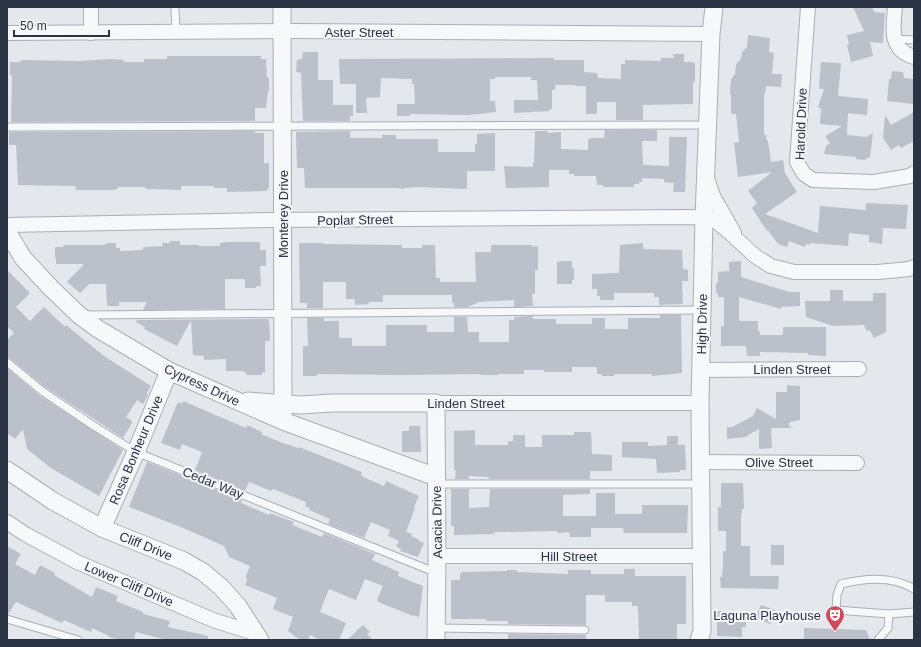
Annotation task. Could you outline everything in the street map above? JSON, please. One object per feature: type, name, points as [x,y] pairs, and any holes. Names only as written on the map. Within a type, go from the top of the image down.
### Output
[{"type":"street","points":[[91,7],[91,33]]},
{"type":"street","name":"Monterey Drive","points":[[282,7],[284,314],[283,421]]},
{"type":"street","name":"High Drive","points":[[699,640],[702,631],[700,556],[700,404],[704,218],[711,34],[714,7]]},
{"type":"street","name":"Harold Drive","points":[[808,7],[797,162],[804,174],[813,180],[874,182],[910,176],[914,173]]},
{"type":"street","points":[[895,7],[894,39],[899,49],[907,55],[914,57]]},
{"type":"street","name":"Aster Street","points":[[7,33],[282,32],[711,34]]},
{"type":"street","points":[[706,175],[713,196],[740,242]]},
{"type":"street","points":[[704,218],[712,218],[755,256],[771,266],[794,272],[878,272],[909,269],[914,267]]},
{"type":"street","name":"Poplar Street","points":[[7,225],[283,221],[704,218]]},
{"type":"street","name":"Cypress Drive","points":[[7,232],[23,258],[79,315],[98,329],[169,371],[283,421],[436,480]]},
{"type":"street","name":"Linden Street","points":[[701,370],[859,369]]},
{"type":"street","name":"Rosa Bonheur Drive","points":[[102,528],[136,452],[169,371]]},
{"type":"street","name":"Linden Street","points":[[232,399],[284,404],[700,404]]},
{"type":"street","name":"Acacia Drive","points":[[436,403],[436,634]]},
{"type":"street","name":"Olive Street","points":[[701,462],[857,463]]},
{"type":"street","name":"Cliff Drive","points":[[7,470],[53,501],[102,528],[184,561],[203,572],[221,587],[238,606],[262,638]]},
{"type":"street","name":"Lower Cliff Drive","points":[[7,522],[25,534],[77,562],[214,620],[262,638]]},
{"type":"street","name":"Hill Street","points":[[437,556],[700,556]]},
{"type":"lane","points":[[175,7],[176,33]]},
{"type":"lane","points":[[894,39],[914,40]]},
{"type":"lane","points":[[7,127],[708,125]]},
{"type":"lane","points":[[79,315],[702,310]]},
{"type":"lane","name":"Cedar Way","points":[[7,362],[42,391],[136,452],[437,573]]},
{"type":"lane","points":[[436,480],[701,484]]},
{"type":"lane","points":[[914,589],[904,583],[886,579],[859,580],[841,584],[837,595],[836,610],[889,614],[914,612]]},
{"type":"lane","points":[[878,640],[888,628],[889,614]]},
{"type":"lane","points":[[7,619],[73,640]]},
{"type":"lane","points":[[436,634],[585,630]]},
{"type":"building","points":[[853,7],[872,7],[874,12],[885,13],[883,43],[870,42],[873,56],[851,62],[847,45],[849,44],[847,35],[864,31]]},
{"type":"building","points":[[748,35],[770,38],[769,52],[774,53],[772,74],[782,74],[781,87],[766,86],[764,94],[764,135],[766,135],[768,141],[771,162],[783,160],[785,173],[797,192],[765,214],[818,233],[820,206],[866,210],[866,203],[908,205],[906,229],[883,228],[882,244],[869,242],[869,235],[849,233],[848,246],[810,243],[810,245],[806,244],[805,247],[789,241],[787,247],[778,244],[768,230],[767,231],[752,208],[757,203],[748,191],[772,172],[738,177],[734,143],[739,142],[736,114],[731,114],[731,78],[735,75],[736,64],[741,59],[742,52],[747,47]]},
{"type":"building","points":[[303,52],[318,52],[318,80],[333,80],[333,105],[353,105],[353,116],[350,116],[350,121],[303,121],[301,73],[296,72],[297,60],[302,59]]},
{"type":"building","points":[[673,54],[684,54],[684,62],[695,63],[693,104],[643,105],[643,120],[616,120],[616,102],[597,102],[597,114],[586,114],[586,86],[575,85],[555,85],[555,90],[552,90],[552,109],[550,109],[550,111],[514,113],[514,100],[538,100],[537,80],[531,80],[531,77],[495,77],[495,79],[490,79],[490,101],[495,101],[496,112],[469,115],[410,114],[410,116],[397,116],[397,104],[415,104],[414,84],[412,84],[412,79],[381,78],[380,97],[366,98],[367,113],[356,113],[356,84],[340,84],[339,59],[554,58],[554,60],[584,60],[584,72],[597,73],[598,78],[621,79],[621,64],[625,64],[625,60],[661,61],[661,58],[674,58]]},
{"type":"building","points":[[167,56],[261,56],[261,59],[266,59],[267,78],[269,78],[269,91],[266,108],[255,108],[255,121],[11,122],[12,75],[10,75],[10,62],[21,62],[21,60],[79,61],[110,59],[124,60],[124,62],[144,62],[144,59],[167,59]]},
{"type":"building","points":[[821,62],[841,63],[838,96],[868,99],[867,115],[848,113],[847,135],[866,137],[873,133],[870,158],[866,158],[866,160],[856,159],[856,157],[824,154],[826,146],[830,143],[826,136],[842,126],[820,124],[821,108],[818,107],[824,89],[819,89]]},
{"type":"building","points":[[892,71],[903,72],[904,78],[914,79],[914,104],[887,101],[889,79],[891,79]]},
{"type":"building","points":[[914,112],[914,141],[901,148],[899,145],[891,150],[883,138],[885,115],[891,125]]},
{"type":"building","points":[[605,130],[657,130],[657,141],[642,141],[643,165],[669,166],[669,137],[687,137],[685,192],[673,192],[674,183],[664,182],[664,179],[642,178],[642,182],[639,182],[639,184],[634,184],[634,187],[603,187],[603,185],[597,185],[596,176],[574,176],[574,174],[569,174],[569,170],[549,170],[549,187],[506,188],[504,166],[533,167],[535,131],[548,131],[548,133],[561,132],[561,149],[588,150],[588,139],[604,138]]},
{"type":"building","points":[[255,131],[255,133],[264,133],[264,163],[269,163],[269,188],[266,191],[227,192],[227,188],[214,188],[214,186],[181,186],[181,190],[146,189],[145,187],[118,187],[118,189],[112,190],[76,190],[75,186],[18,185],[16,145],[9,145],[9,132]]},
{"type":"building","points":[[350,131],[350,138],[382,138],[382,135],[396,135],[396,139],[438,139],[438,152],[475,152],[477,134],[495,133],[495,171],[467,171],[467,189],[416,187],[402,189],[305,188],[304,168],[297,168],[296,132]]},
{"type":"building","points":[[170,241],[180,241],[180,245],[199,246],[220,246],[220,243],[226,242],[260,242],[260,250],[266,250],[266,266],[260,266],[261,286],[256,286],[256,288],[245,288],[245,279],[225,279],[225,309],[143,310],[147,302],[119,302],[119,306],[107,305],[106,284],[89,284],[80,293],[67,282],[84,264],[56,264],[55,247],[63,247],[64,245],[105,245],[107,243],[116,243],[116,248],[120,248],[120,251],[143,250],[143,247],[163,246],[162,243],[170,243]]},
{"type":"building","points":[[299,243],[402,245],[402,248],[422,248],[422,245],[435,245],[436,278],[440,278],[440,282],[476,282],[475,252],[491,252],[491,245],[538,246],[538,270],[535,270],[535,294],[532,294],[533,306],[514,307],[514,300],[479,302],[468,307],[454,307],[454,303],[452,303],[452,295],[383,295],[383,302],[369,302],[369,304],[355,305],[355,299],[346,299],[346,282],[323,282],[323,308],[307,308],[307,303],[300,303]]},
{"type":"building","points":[[643,243],[643,249],[682,250],[683,269],[688,270],[688,281],[682,281],[683,304],[659,305],[659,297],[654,297],[654,293],[614,293],[614,300],[600,300],[600,296],[597,296],[597,289],[592,289],[592,274],[619,273],[620,245]]},
{"type":"building","points":[[572,261],[572,268],[574,268],[574,280],[572,280],[572,284],[557,284],[557,262]]},
{"type":"building","points":[[741,261],[741,277],[789,292],[800,292],[800,306],[781,307],[781,309],[739,297],[739,321],[758,321],[758,331],[760,331],[760,335],[783,335],[783,327],[826,327],[826,356],[808,355],[808,353],[760,352],[760,356],[747,356],[746,346],[721,346],[721,326],[724,326],[724,297],[718,297],[718,293],[716,293],[718,272],[729,271],[729,262]]},
{"type":"building","points":[[7,270],[30,293],[16,307],[30,321],[44,307],[65,327],[66,325],[104,356],[151,386],[143,404],[137,400],[126,417],[132,421],[132,423],[123,438],[45,387],[7,357],[7,340],[14,333],[7,326]]},
{"type":"building","points":[[830,290],[843,290],[843,301],[873,301],[873,293],[886,293],[886,332],[874,338],[870,330],[867,331],[864,325],[833,326],[806,317],[805,301],[830,301]]},
{"type":"building","points":[[660,315],[681,315],[682,373],[652,376],[652,374],[614,374],[614,376],[602,376],[602,374],[597,374],[597,367],[572,367],[572,372],[524,370],[524,374],[498,375],[317,374],[317,376],[303,376],[303,346],[308,346],[307,318],[324,318],[324,321],[339,321],[339,338],[352,338],[352,346],[386,346],[386,325],[427,325],[427,332],[454,332],[454,317],[467,317],[468,332],[479,332],[479,342],[509,342],[509,320],[514,320],[514,317],[533,316],[533,319],[556,319],[556,324],[592,324],[592,318],[605,318],[605,329],[628,329],[628,318],[660,318]]},
{"type":"building","points":[[269,319],[270,341],[265,341],[265,373],[262,372],[262,375],[246,375],[246,372],[243,371],[226,371],[226,359],[204,360],[204,356],[193,355],[191,320],[177,346],[144,329],[145,327],[136,322],[137,320]]},
{"type":"building","points":[[7,368],[39,395],[123,450],[99,496],[51,468],[27,449],[23,429],[15,439],[7,433]]},
{"type":"building","points":[[787,385],[800,386],[800,420],[789,423],[789,426],[793,428],[771,428],[772,448],[759,449],[759,429],[745,437],[727,439],[727,427],[732,427],[753,416],[757,408],[776,419],[776,392],[787,392]]},
{"type":"building","points":[[183,401],[246,428],[247,425],[262,432],[261,434],[285,444],[299,447],[362,472],[361,475],[363,477],[384,486],[386,481],[419,496],[406,532],[412,534],[411,536],[424,543],[418,557],[400,551],[401,549],[396,546],[399,541],[388,536],[390,530],[371,522],[364,538],[328,524],[330,519],[309,510],[310,508],[305,506],[306,502],[273,489],[271,491],[249,482],[245,491],[195,470],[202,452],[182,444],[180,450],[161,443],[178,402],[182,404]]},
{"type":"building","points":[[409,426],[420,426],[421,452],[402,452],[402,431],[409,431]]},
{"type":"building","points":[[475,430],[475,445],[508,445],[508,442],[513,441],[513,435],[525,435],[525,447],[542,447],[542,435],[574,435],[574,432],[591,432],[592,454],[612,455],[612,471],[590,471],[590,479],[489,479],[489,477],[469,476],[469,479],[455,479],[454,431]]},
{"type":"building","points":[[667,436],[678,436],[678,445],[685,445],[686,470],[680,470],[680,472],[657,473],[656,459],[622,457],[622,442],[648,442],[648,446],[667,445]]},
{"type":"building","points":[[147,462],[242,500],[241,503],[269,515],[270,513],[294,522],[292,525],[322,537],[324,533],[375,554],[372,560],[399,572],[398,576],[423,586],[419,617],[378,602],[377,600],[383,586],[365,579],[356,600],[329,589],[320,612],[346,623],[339,640],[321,640],[310,635],[308,640],[301,640],[288,631],[293,617],[273,609],[277,598],[245,585],[247,581],[246,576],[250,566],[229,557],[224,546],[181,527],[129,507]]},
{"type":"building","points":[[721,483],[743,483],[744,509],[742,509],[741,514],[741,546],[750,546],[750,576],[779,576],[778,589],[721,588],[720,577],[722,577],[723,551],[726,551],[726,531],[718,531],[718,507],[721,507]]},
{"type":"building","points":[[451,489],[469,489],[469,508],[489,507],[490,489],[590,489],[590,494],[563,495],[563,516],[596,516],[596,493],[615,493],[615,514],[642,514],[642,505],[688,505],[687,533],[624,533],[623,528],[591,528],[591,537],[570,537],[569,532],[558,533],[557,531],[494,532],[495,534],[454,535],[454,526],[451,526]]},
{"type":"building","points":[[771,545],[784,545],[784,565],[771,565]]},
{"type":"building","points":[[7,546],[21,554],[15,564],[35,575],[40,565],[92,597],[96,587],[118,596],[116,601],[143,612],[143,614],[170,621],[168,627],[208,636],[208,640],[167,640],[136,632],[134,640],[120,640],[109,637],[92,628],[91,632],[64,620],[62,623],[16,602],[7,614]]},
{"type":"building","points":[[624,569],[635,569],[635,576],[686,576],[686,624],[677,624],[677,640],[639,640],[638,606],[632,606],[632,602],[605,602],[605,595],[586,595],[586,625],[508,624],[508,621],[486,621],[486,619],[451,619],[451,580],[460,580],[460,573],[462,574],[462,572],[517,570],[517,572],[568,574],[568,570],[591,570],[591,574],[624,574]]},
{"type":"building","points":[[761,605],[775,610],[770,624],[755,618]]},
{"type":"building","points":[[717,611],[727,611],[727,617],[746,617],[746,627],[742,627],[742,637],[717,636]]},
{"type":"building","points":[[363,625],[370,632],[367,634],[373,640],[347,640]]},
{"type":"building","name":"Laguna Playhouse","points":[[804,628],[866,630],[870,640],[804,640]]},
{"type":"building","points":[[508,634],[586,635],[586,640],[508,640]]},
{"type":"place","name":"Laguna Playhouse","points":[[835,632]]}]
